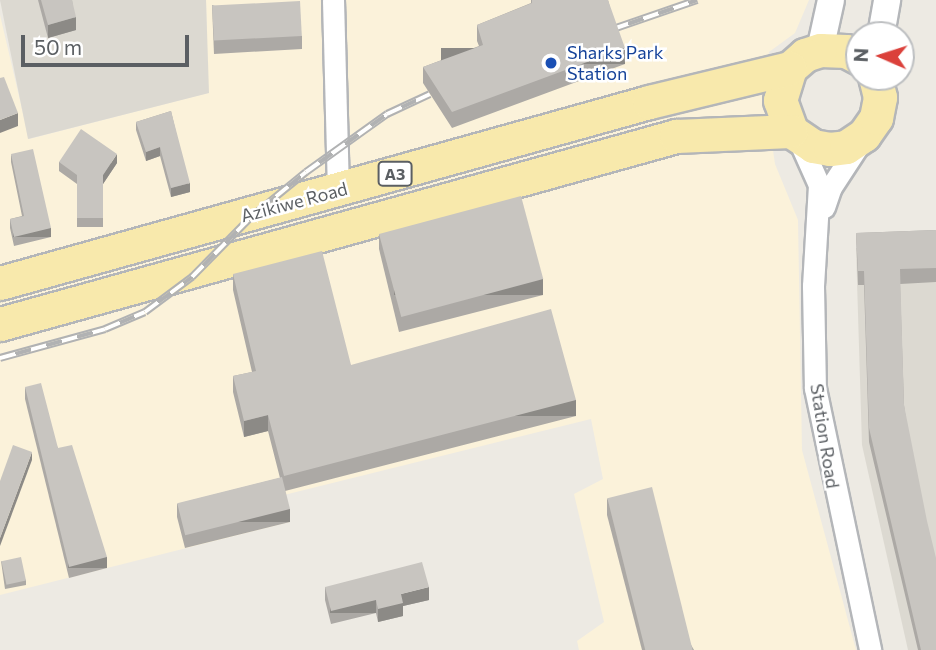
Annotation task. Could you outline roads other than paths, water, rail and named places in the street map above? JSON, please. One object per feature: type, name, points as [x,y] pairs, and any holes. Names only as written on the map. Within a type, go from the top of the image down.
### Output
[{"type":"main road","points":[[820,50],[845,51]]},
{"type":"main road","name":"A3","points":[[790,68],[806,55],[820,50]]},
{"type":"main road","name":"Azikiwe Road","points":[[0,283],[649,102],[756,80],[790,68]]},
{"type":"main road","points":[[790,68],[780,100],[795,135]]},
{"type":"main road","points":[[864,135],[876,118],[878,91]]},
{"type":"main road","name":"Azikiwe Road","points":[[0,324],[676,136],[795,135]]},
{"type":"main road","name":"A3","points":[[795,135],[830,149],[846,147],[864,135]]},
{"type":"street","points":[[333,0],[338,190]]},
{"type":"street","points":[[820,50],[831,0]]},
{"type":"street","points":[[883,21],[887,0]]},
{"type":"street","name":"Station Road","points":[[795,135],[819,185],[820,219],[813,286],[815,388],[870,650]]},
{"type":"street","name":"Station Road","points":[[820,219],[831,187],[864,135]]},
{"type":"railway","points":[[613,29],[697,0]]},
{"type":"railway","points":[[0,358],[105,329],[145,312],[192,277],[251,217],[306,172],[387,114],[430,94]]},
{"type":"place","name":"Sharks Park Station","points":[[551,63]]}]
